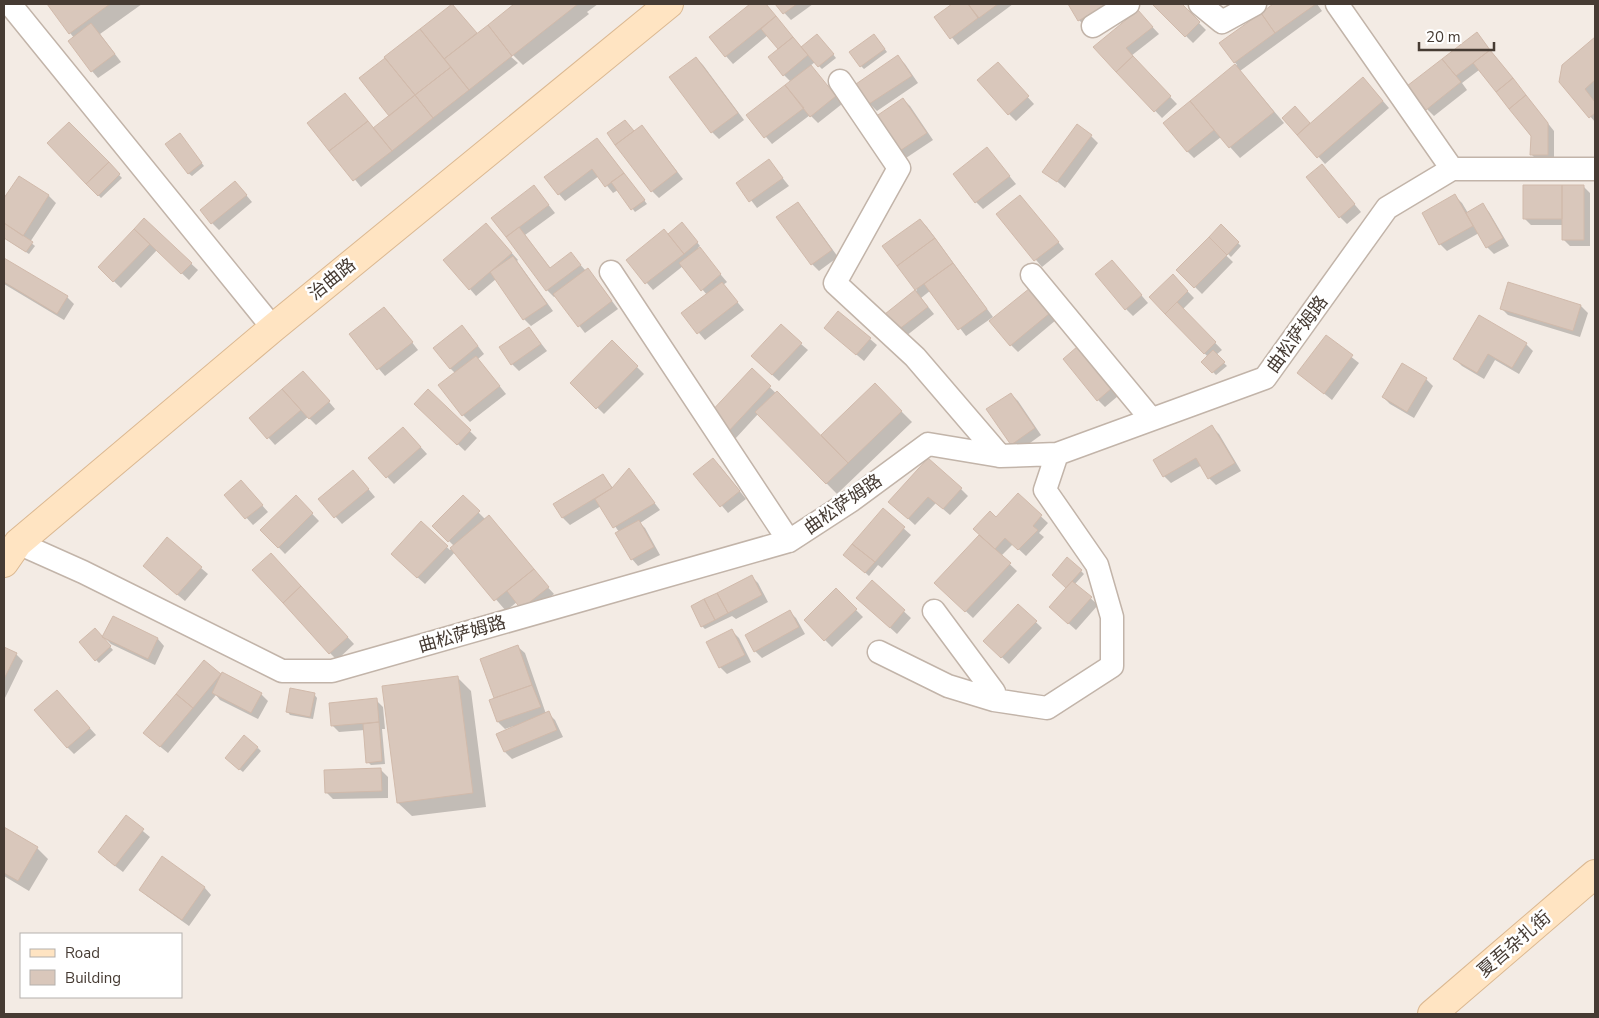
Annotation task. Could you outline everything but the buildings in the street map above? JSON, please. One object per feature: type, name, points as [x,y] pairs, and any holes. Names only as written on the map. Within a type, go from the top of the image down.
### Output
[{"type":"main road","name":"治曲路","points":[[11,553],[273,328],[669,4]]},
{"type":"main road","name":"夏吾杂扎街","points":[[1432,1014],[1595,874]]},
{"type":"street","points":[[10,4],[273,328]]},
{"type":"street","points":[[1093,26],[1128,4]]},
{"type":"street","points":[[1200,4],[1222,22],[1255,4]]},
{"type":"street","points":[[1337,4],[1452,169],[1595,169]]},
{"type":"street","points":[[840,81],[899,168],[835,283],[915,356],[1000,456]]},
{"type":"street","name":"曲松萨姆路","points":[[11,553],[83,572],[282,671],[332,671],[789,542],[852,500],[928,444],[1000,456],[1057,454],[1265,378],[1387,208],[1452,169]]},
{"type":"street","points":[[611,272],[789,542]]},
{"type":"street","points":[[1032,275],[1147,414]]},
{"type":"street","points":[[879,652],[948,686],[994,700],[1047,708],[1112,666],[1112,617],[1097,565],[1045,490],[1057,454]]},
{"type":"street","points":[[934,611],[994,692]]}]
